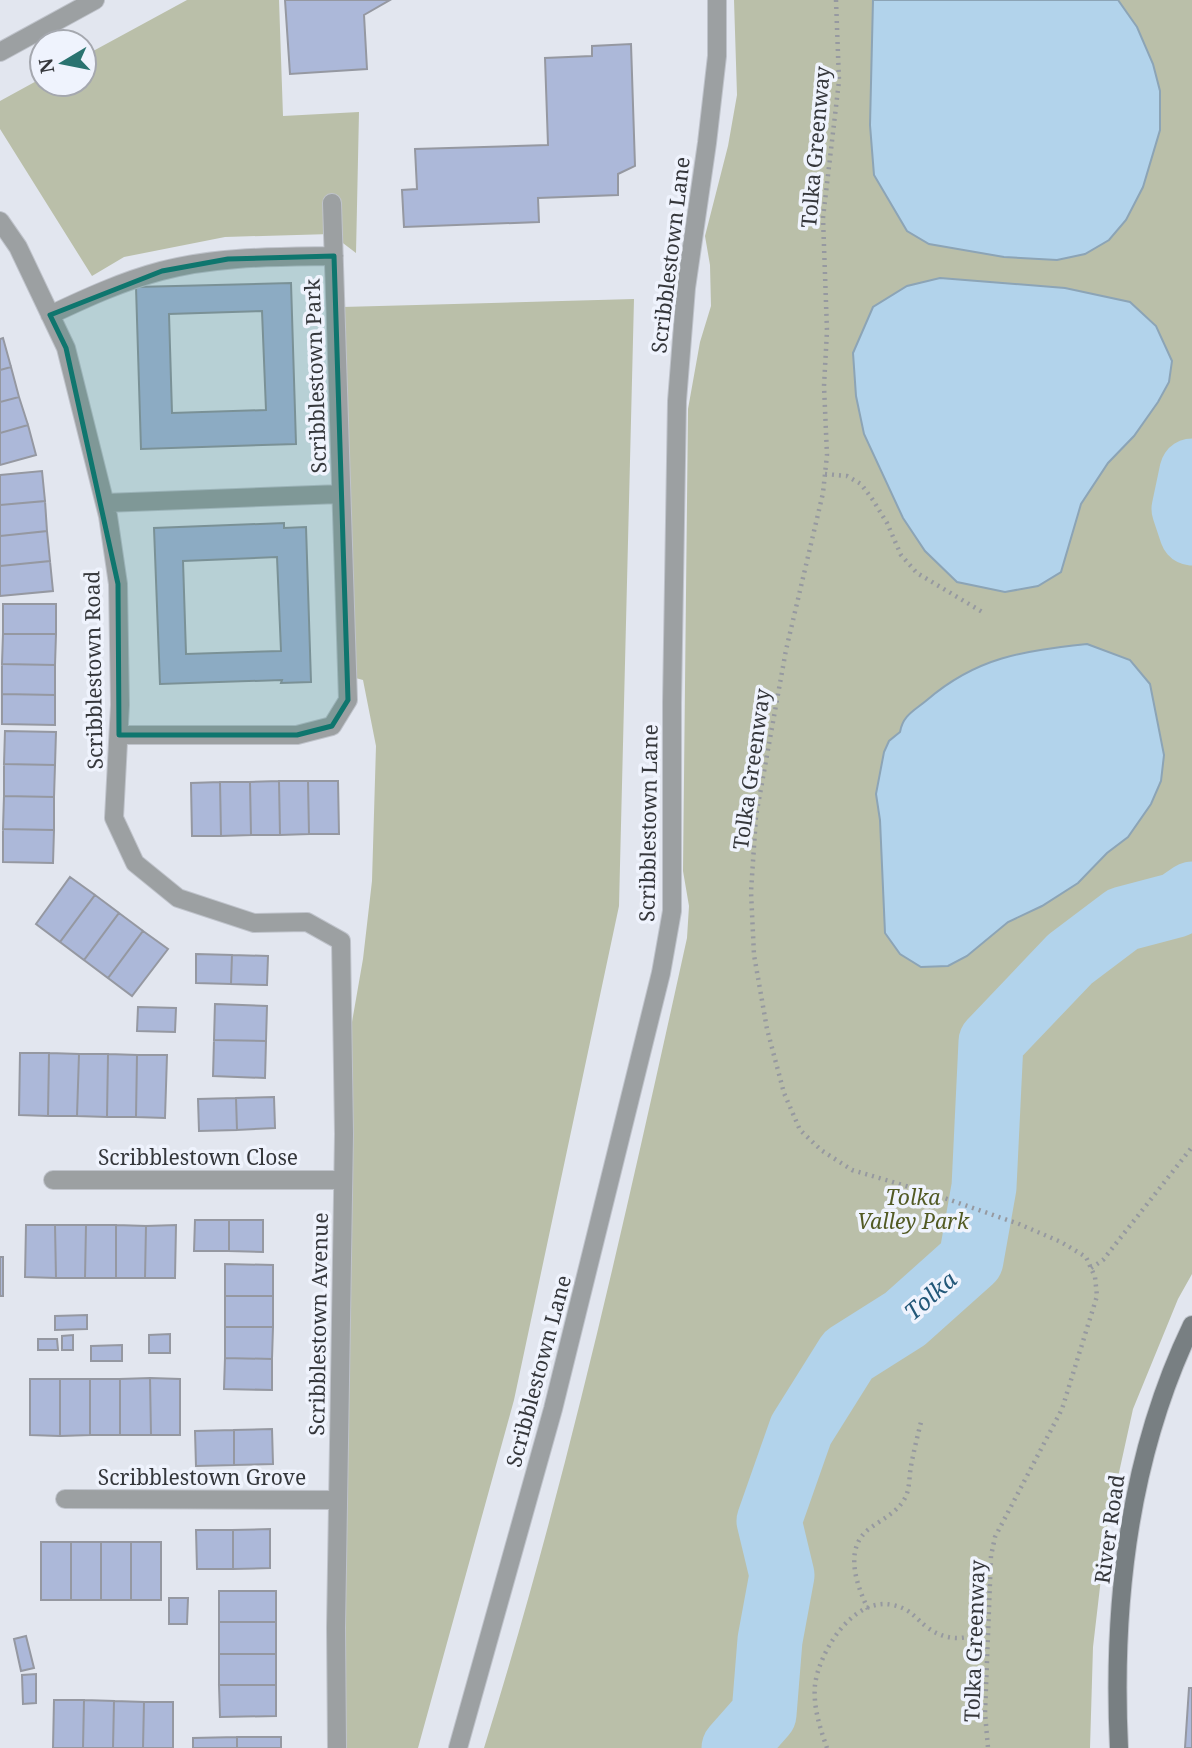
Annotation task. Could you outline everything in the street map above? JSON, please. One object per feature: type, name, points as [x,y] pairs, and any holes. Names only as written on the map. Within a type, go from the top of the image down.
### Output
[{"type":"main road","name":"River Road","points":[[1119,1748],[1116,1685],[1128,1541],[1142,1462],[1174,1362],[1192,1325]]},
{"type":"street","points":[[0,52],[95,0]]},
{"type":"street","name":"Scribblestown Lane","points":[[458,1748],[553,1409],[661,973],[672,911],[677,401],[686,288],[717,56],[717,0]]},
{"type":"street","name":"Scribblestown Park","points":[[119,735],[297,735],[332,726],[348,700],[332,204]]},
{"type":"street","name":"Scribblestown Road","points":[[0,221],[18,247],[66,348],[105,503],[118,584],[119,735],[114,818],[135,863],[178,898],[254,923],[307,922]]},
{"type":"street","name":"Scribblestown Park","points":[[50,315],[87,298],[162,271],[228,259],[334,256]]},
{"type":"street","name":"Scribblestown Park","points":[[105,503],[341,494]]},
{"type":"street","name":"Scribblestown Avenue","points":[[307,922],[341,941],[343,1180],[337,1748]]},
{"type":"street","name":"Scribblestown Close","points":[[53,1180],[343,1180]]},
{"type":"street","name":"Scribblestown Grove","points":[[65,1499],[338,1500]]},
{"type":"path","name":"Tolka Greenway","points":[[836,0],[839,81],[823,218],[827,455],[821,505],[783,662],[756,816],[751,892],[754,955],[767,1029],[784,1093],[800,1130],[821,1150],[852,1170],[930,1193],[1019,1224],[1061,1242],[1086,1258],[1095,1277],[1097,1296],[1062,1409],[995,1537],[991,1556],[985,1713],[988,1748]]},
{"type":"path","points":[[825,474],[847,476],[861,484],[880,511],[901,555],[917,573],[984,614]]},
{"type":"path","points":[[1091,1268],[1104,1259],[1192,1147]]},
{"type":"path","points":[[868,1609],[858,1587],[854,1566],[857,1544],[866,1531],[900,1506],[907,1495],[922,1418]]},
{"type":"path","points":[[827,1748],[817,1720],[815,1684],[831,1639],[852,1616],[891,1604],[912,1612],[928,1628],[948,1639],[973,1637],[988,1630]]},
{"type":"highlighted area","points":[[334,256],[348,700],[332,726],[297,735],[119,735],[118,584],[66,348],[50,315],[162,271],[228,259]]},
{"type":"green space","points":[[187,0],[279,0],[283,116],[359,112],[356,253],[331,234],[225,237],[124,257],[92,276],[0,129],[0,101],[28,86],[28,98],[98,98],[98,48]]},
{"type":"green space","name":"Tolka Valley Park","points":[[734,0],[1192,0],[1192,1274],[1178,1299],[1133,1409],[1107,1527],[1093,1647],[1090,1748],[484,1748],[569,1447],[687,938],[689,906],[683,871],[688,409],[700,342],[711,306],[710,265],[705,236],[728,146],[737,95]]},
{"type":"green space","points":[[634,299],[619,906],[514,1400],[418,1748],[338,1748],[346,1134],[352,1022],[372,881],[376,746],[363,680],[348,676],[342,307]]},
{"type":"water","points":[[873,0],[1118,0],[1137,27],[1153,64],[1160,91],[1160,130],[1143,187],[1126,220],[1109,240],[1085,254],[1057,260],[1004,257],[929,244],[907,231],[874,175],[870,125]]},
{"type":"water","points":[[940,278],[1065,288],[1130,302],[1156,326],[1172,361],[1169,382],[1158,402],[1134,436],[1108,463],[1081,504],[1061,572],[1038,586],[1005,592],[957,582],[925,551],[903,518],[864,434],[856,396],[853,353],[873,307],[907,286]]},
{"type":"water","points":[[1087,644],[1130,660],[1150,684],[1164,755],[1161,781],[1151,804],[1128,837],[1107,853],[1078,883],[1042,906],[1008,922],[967,956],[948,966],[921,967],[900,954],[885,933],[880,820],[876,794],[884,752],[889,741],[900,732],[910,714],[964,674],[1021,653]]},
{"type":"building","points":[[285,0],[390,0],[364,15],[367,69],[290,74]]},
{"type":"building","points":[[631,44],[635,166],[618,174],[618,195],[538,198],[539,222],[404,227],[402,190],[417,189],[415,149],[548,145],[545,58],[592,56],[592,46]]},
{"type":"building","points":[[291,283],[296,444],[141,449],[136,287]],"holes":[[[262,311],[266,410],[172,413],[169,314]]]},
{"type":"building","points":[[3,338],[11,367],[0,370],[0,339]]},
{"type":"building","points":[[11,367],[19,397],[0,402],[0,370]]},
{"type":"building","points":[[19,397],[28,425],[0,433],[0,402]]},
{"type":"building","points":[[28,425],[36,455],[0,465],[0,433]]},
{"type":"building","points":[[42,471],[45,501],[0,505],[0,475]]},
{"type":"building","points":[[45,501],[47,531],[0,536],[0,505]]},
{"type":"building","points":[[284,523],[284,528],[306,527],[311,682],[281,683],[282,680],[160,684],[154,528]],"holes":[[[277,557],[281,651],[186,654],[183,561]]]},
{"type":"building","points":[[47,531],[50,561],[0,566],[0,536]]},
{"type":"building","points":[[50,561],[53,591],[0,596],[0,566]]},
{"type":"building","points":[[3,604],[56,604],[56,634],[3,634]]},
{"type":"building","points":[[3,634],[56,634],[55,665],[2,664]]},
{"type":"building","points":[[2,664],[55,665],[55,695],[2,694]]},
{"type":"building","points":[[2,694],[55,695],[55,725],[2,724]]},
{"type":"building","points":[[5,731],[56,732],[55,765],[4,764]]},
{"type":"building","points":[[4,764],[55,765],[54,797],[4,796]]},
{"type":"building","points":[[279,781],[280,835],[251,835],[250,782]]},
{"type":"building","points":[[279,781],[308,781],[309,834],[280,835]]},
{"type":"building","points":[[308,781],[338,781],[339,834],[309,834]]},
{"type":"building","points":[[220,782],[221,836],[192,836],[191,783]]},
{"type":"building","points":[[220,782],[250,782],[251,835],[221,836]]},
{"type":"building","points":[[4,796],[54,797],[54,830],[3,829]]},
{"type":"building","points":[[3,829],[54,830],[53,863],[3,862]]},
{"type":"building","points":[[70,877],[95,895],[60,942],[36,924]]},
{"type":"building","points":[[95,895],[119,913],[84,960],[60,942]]},
{"type":"building","points":[[119,913],[143,931],[108,978],[84,960]]},
{"type":"building","points":[[143,931],[168,949],[132,996],[108,978]]},
{"type":"building","points":[[196,954],[232,955],[231,984],[196,983]]},
{"type":"building","points":[[232,955],[268,956],[267,985],[231,984]]},
{"type":"building","points":[[215,1004],[267,1006],[266,1041],[214,1040]]},
{"type":"building","points":[[138,1007],[176,1008],[175,1032],[137,1031]]},
{"type":"building","points":[[214,1040],[266,1041],[265,1078],[213,1076]]},
{"type":"building","points":[[20,1053],[49,1053],[48,1116],[19,1115]]},
{"type":"building","points":[[49,1053],[79,1054],[77,1116],[48,1116]]},
{"type":"building","points":[[79,1054],[108,1054],[107,1117],[77,1116]]},
{"type":"building","points":[[108,1054],[137,1055],[136,1117],[107,1117]]},
{"type":"building","points":[[137,1055],[167,1055],[165,1118],[136,1117]]},
{"type":"building","points":[[274,1097],[275,1128],[237,1130],[236,1098]]},
{"type":"building","points":[[236,1098],[237,1130],[199,1131],[198,1099]]},
{"type":"building","points":[[195,1220],[229,1220],[229,1251],[194,1251]]},
{"type":"building","points":[[229,1220],[263,1220],[263,1252],[229,1251]]},
{"type":"building","points":[[26,1225],[55,1225],[56,1278],[25,1277]]},
{"type":"building","points":[[55,1225],[86,1225],[85,1278],[56,1278]]},
{"type":"building","points":[[86,1225],[116,1225],[116,1278],[85,1278]]},
{"type":"building","points":[[116,1225],[146,1226],[145,1278],[116,1278]]},
{"type":"building","points":[[176,1225],[175,1278],[145,1278],[146,1226]]},
{"type":"building","points":[[0,1257],[3,1257],[3,1296],[0,1296]]},
{"type":"building","points":[[225,1264],[273,1265],[273,1296],[225,1296]]},
{"type":"building","points":[[225,1296],[273,1296],[273,1327],[225,1327]]},
{"type":"building","points":[[87,1315],[87,1329],[55,1330],[55,1316]]},
{"type":"building","points":[[225,1327],[273,1327],[272,1359],[225,1358]]},
{"type":"building","points":[[170,1334],[170,1353],[149,1353],[149,1335]]},
{"type":"building","points":[[73,1335],[73,1350],[62,1350],[62,1336]]},
{"type":"building","points":[[38,1339],[57,1339],[58,1350],[38,1350]]},
{"type":"building","points":[[122,1345],[122,1361],[91,1361],[91,1346]]},
{"type":"building","points":[[225,1358],[272,1359],[272,1390],[224,1389]]},
{"type":"building","points":[[150,1378],[180,1379],[180,1435],[151,1435]]},
{"type":"building","points":[[150,1378],[151,1435],[120,1435],[120,1379]]},
{"type":"building","points":[[30,1379],[60,1379],[60,1436],[30,1435]]},
{"type":"building","points":[[60,1379],[90,1379],[90,1435],[60,1436]]},
{"type":"building","points":[[90,1379],[120,1379],[120,1435],[90,1435]]},
{"type":"building","points":[[272,1429],[273,1464],[234,1465],[234,1430]]},
{"type":"building","points":[[234,1430],[234,1465],[196,1466],[195,1431]]},
{"type":"building","points":[[270,1529],[270,1568],[233,1569],[233,1530]]},
{"type":"building","points":[[196,1530],[233,1530],[233,1569],[197,1569]]},
{"type":"building","points":[[41,1542],[71,1542],[71,1600],[41,1600]]},
{"type":"building","points":[[71,1542],[101,1542],[101,1600],[71,1600]]},
{"type":"building","points":[[101,1542],[131,1542],[131,1600],[101,1600]]},
{"type":"building","points":[[131,1542],[161,1542],[161,1600],[131,1600]]},
{"type":"building","points":[[219,1591],[276,1591],[276,1622],[219,1622]]},
{"type":"building","points":[[169,1598],[188,1598],[187,1624],[169,1624]]},
{"type":"building","points":[[219,1622],[276,1622],[276,1654],[219,1654]]},
{"type":"building","points":[[26,1636],[34,1668],[21,1671],[14,1639]]},
{"type":"building","points":[[219,1654],[276,1654],[276,1685],[219,1685]]},
{"type":"building","points":[[36,1674],[36,1703],[23,1704],[22,1675]]},
{"type":"building","points":[[219,1685],[276,1685],[276,1716],[220,1717]]},
{"type":"building","points":[[1189,1688],[1192,1688],[1192,1748],[1185,1748]]},
{"type":"building","points":[[54,1700],[84,1700],[83,1748],[53,1748]]},
{"type":"building","points":[[84,1700],[114,1701],[113,1748],[83,1748]]},
{"type":"building","points":[[114,1701],[144,1702],[143,1748],[113,1748]]},
{"type":"building","points":[[144,1702],[173,1702],[173,1748],[143,1748]]},
{"type":"building","points":[[237,1737],[281,1737],[281,1748],[237,1748]]},
{"type":"building","points":[[237,1737],[237,1748],[193,1748],[193,1738]]},
{"type":"waterway","name":"Tolka","points":[[1192,471],[1184,509],[1192,533]]},
{"type":"waterway","name":"Tolka","points":[[734,1748],[764,1714],[770,1640],[782,1575],[769,1521],[801,1430],[848,1355],[905,1319],[971,1260],[984,1187],[991,1042],[1070,959],[1123,919],[1176,905],[1192,894]]}]
